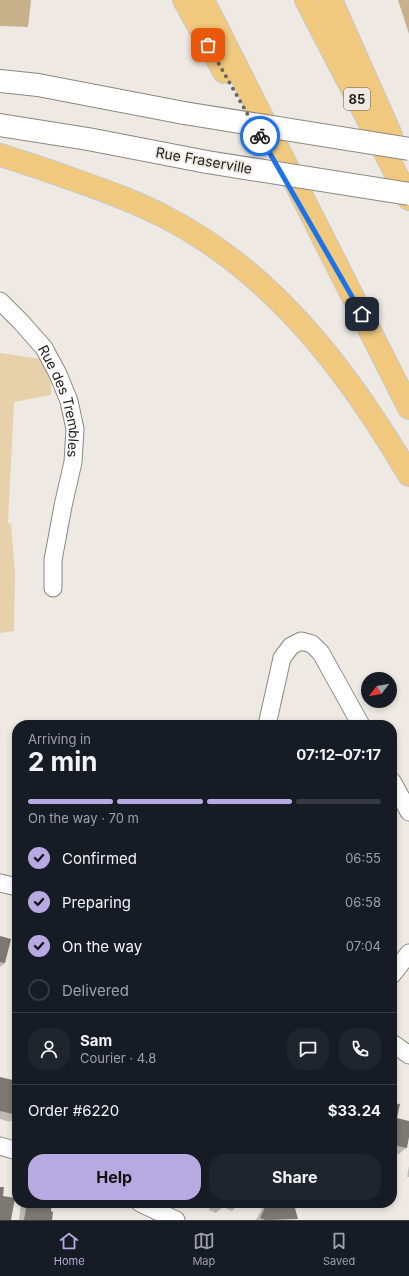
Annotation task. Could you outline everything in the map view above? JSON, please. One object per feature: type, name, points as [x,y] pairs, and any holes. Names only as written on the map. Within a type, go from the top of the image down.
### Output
[{"type":"highway","points":[[184,0],[362,314]]},
{"type":"highway","points":[[203,0],[409,408]]},
{"type":"highway","name":"85","points":[[306,0],[409,199]]},
{"type":"highway","points":[[331,0],[409,174]]},
{"type":"highway","points":[[0,155],[101,189],[168,218],[216,249],[241,268],[268,290],[294,315],[323,347],[369,412],[409,475]]},
{"type":"main road","points":[[0,81],[38,85],[184,113],[409,149]]},
{"type":"main road","name":"Rue Fraserville","points":[[0,125],[88,139],[207,162],[409,194]]},
{"type":"street","name":"Rue des Trembles","points":[[0,301],[44,348],[58,374],[69,401],[75,429],[73,462],[53,560],[53,588]]},
{"type":"street","points":[[268,720],[282,658],[291,646],[301,641],[312,644],[321,654],[358,720]]},
{"type":"street","points":[[397,790],[409,812]]},
{"type":"street","points":[[0,883],[12,886]]},
{"type":"street","points":[[397,969],[409,953]]},
{"type":"street","points":[[397,1047],[409,1055]]},
{"type":"street","points":[[0,1146],[12,1150]]},
{"type":"street","points":[[151,1208],[176,1220]]},
{"type":"shaded area","points":[[0,0],[31,0],[28,27],[0,26]]},
{"type":"shaded area","points":[[398,0],[409,0],[409,34]]},
{"type":"shaded area","points":[[0,353],[41,359],[51,379],[51,395],[14,402],[8,523],[11,523],[15,574],[14,631],[0,633]]},
{"type":"building","points":[[0,936],[11,939],[5,963],[0,962]]},
{"type":"building","points":[[0,1077],[12,1080],[12,1114],[0,1111]]},
{"type":"building","points":[[397,1104],[400,1104],[397,1118]]},
{"type":"building","points":[[397,1118],[409,1121],[407,1148],[397,1146]]},
{"type":"building","points":[[0,1187],[4,1187],[3,1196],[12,1198],[13,1208],[11,1220],[0,1220]]},
{"type":"building","points":[[26,1208],[51,1208],[51,1211],[53,1212],[52,1220],[24,1220]]},
{"type":"building","points":[[265,1208],[295,1208],[298,1219],[265,1220],[260,1218]]},
{"type":"way so far","points":[[208,45],[260,136]]},
{"type":"route","points":[[260,136],[362,314]]}]
